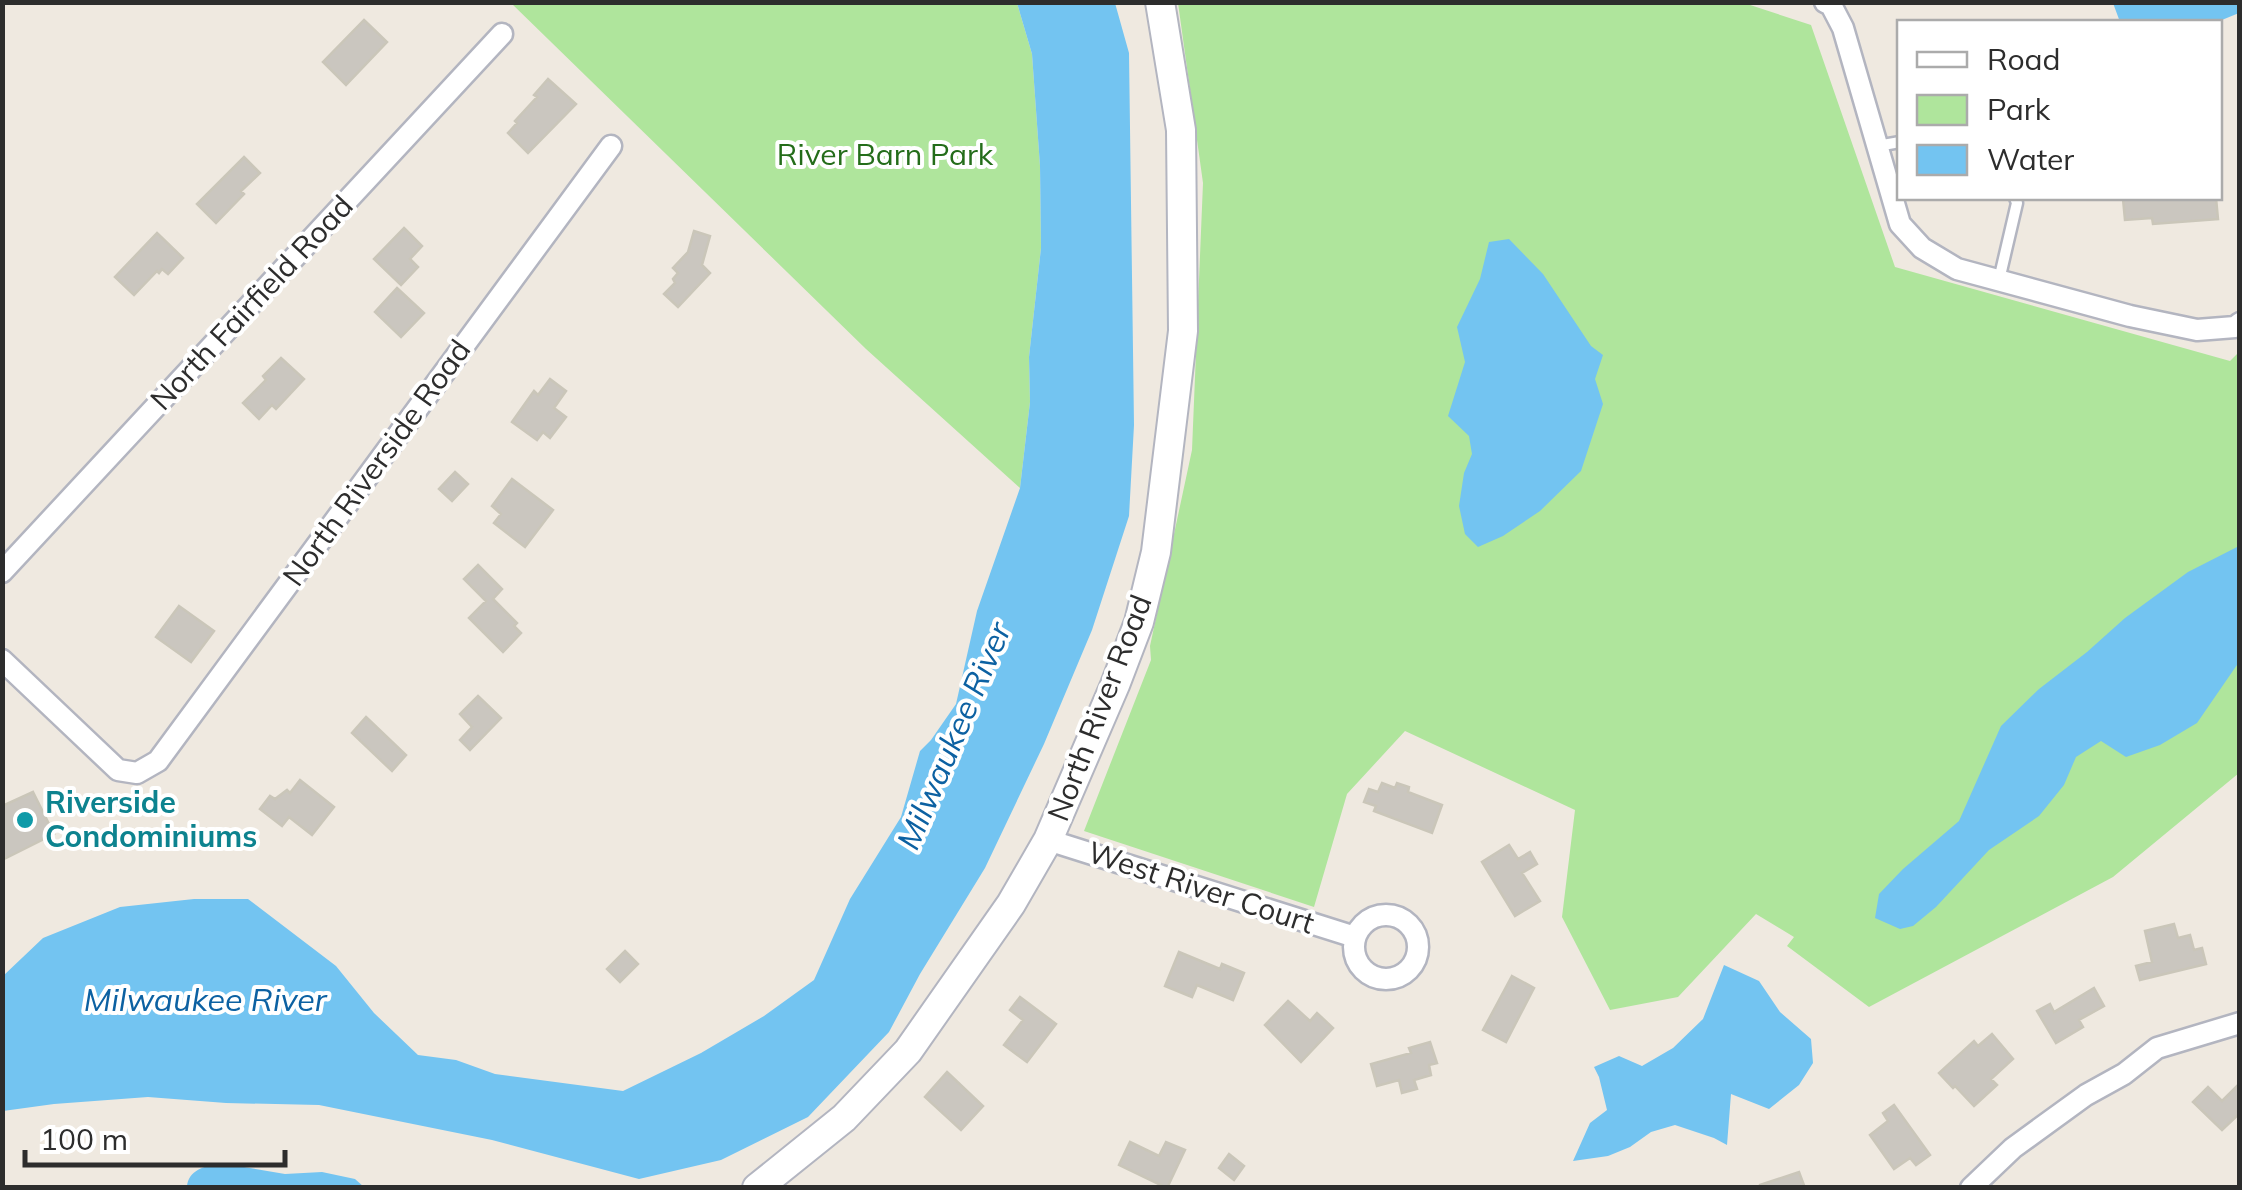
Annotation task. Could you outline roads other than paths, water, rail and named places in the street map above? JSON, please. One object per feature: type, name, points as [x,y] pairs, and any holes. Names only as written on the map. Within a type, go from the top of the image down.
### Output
[{"type":"street","name":"North River Road","points":[[757,1188],[844,1118],[908,1051],[1011,904],[1048,840],[1139,622],[1156,552],[1183,331],[1181,130],[1160,2]]},
{"type":"street","points":[[1826,2],[1842,28],[1900,224],[1922,248],[1957,269],[2130,316],[2196,330],[2237,325]]},
{"type":"street","name":"North Fairfield Road","points":[[2,572],[502,34]]},
{"type":"street","name":"North Riverside Road","points":[[2,660],[118,770],[137,773],[158,761],[610,146]]},
{"type":"street","name":"West River Court","points":[[1048,840],[1355,937]]},
{"type":"street","points":[[1971,1188],[2013,1148],[2157,1048],[2240,1023]]},
{"type":"lane","points":[[1876,146],[1897,142]]},
{"type":"lane","points":[[1999,280],[2016,200]]},
{"type":"water","name":"Milwaukee River","points":[[1017,3],[1115,3],[1129,53],[1134,425],[1129,516],[1092,630],[1044,744],[985,868],[889,1032],[808,1117],[721,1160],[639,1179],[492,1140],[319,1105],[148,1097],[3,1111],[3,976],[43,938],[120,907],[194,899],[248,899],[336,966],[374,1013],[418,1055],[456,1060],[495,1074],[623,1091],[701,1053],[764,1016],[814,980],[850,899],[901,817],[920,751],[956,704],[977,611],[1020,488],[1041,248],[1032,54]]},
{"type":"water","points":[[2113,3],[2239,3],[2239,13],[2222,20],[2119,20]]},
{"type":"water","points":[[1509,239],[1543,274],[1591,346],[1603,355],[1595,379],[1603,404],[1581,471],[1540,511],[1503,536],[1478,547],[1465,534],[1459,506],[1464,473],[1472,454],[1469,436],[1448,416],[1465,362],[1457,327],[1480,279],[1489,242]]},
{"type":"water","points":[[2239,546],[2239,662],[2197,723],[2160,745],[2126,757],[2101,741],[2076,757],[2064,785],[2039,816],[1989,850],[1913,926],[1900,929],[1875,918],[1879,894],[1959,821],[2001,726],[2125,618],[2188,572]]},
{"type":"water","points":[[1724,965],[1759,981],[1780,1012],[1811,1039],[1813,1063],[1799,1085],[1769,1109],[1731,1094],[1727,1145],[1675,1125],[1651,1132],[1608,1156],[1573,1161],[1590,1123],[1607,1110],[1594,1067],[1619,1056],[1642,1066],[1673,1048],[1703,1019]]},
{"type":"water","points":[[220,1163],[285,1174],[322,1172],[355,1179],[364,1187],[187,1187],[194,1173]]},
{"type":"place","name":"Riverside Condominiums","points":[[25,820]]},
{"type":"park label","name":"River Barn Park","points":[[885,155]]}]
